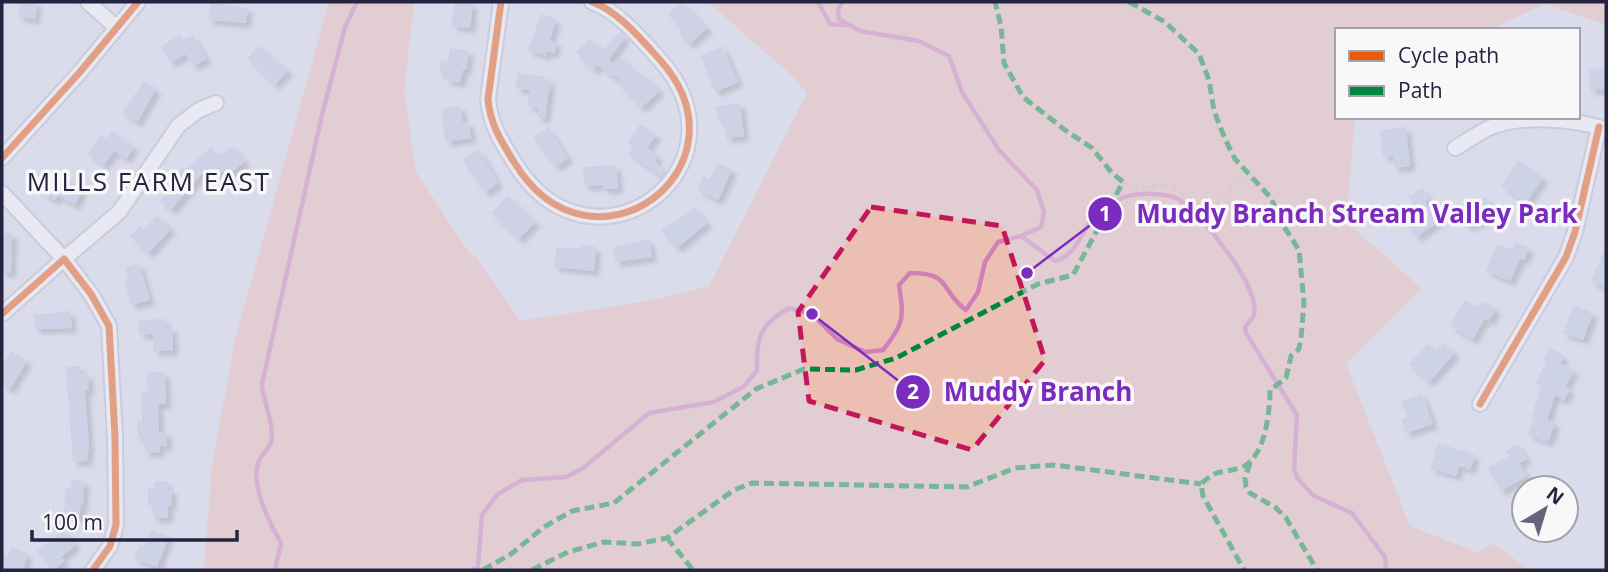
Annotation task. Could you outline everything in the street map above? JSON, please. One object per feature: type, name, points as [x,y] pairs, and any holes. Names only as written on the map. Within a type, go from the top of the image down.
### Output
[{"type":"street","points":[[88,2],[117,28]]},
{"type":"street","points":[[2,158],[47,110],[138,2]]},
{"type":"street","points":[[501,2],[488,99],[489,116],[495,131],[521,173],[541,197],[568,212],[604,218],[623,216],[653,200],[679,172],[687,154],[690,124],[684,94],[674,76],[632,29],[592,2]]},
{"type":"street","points":[[2,314],[119,212],[179,125],[199,110],[216,103]]},
{"type":"street","points":[[1455,148],[1491,127],[1528,120],[1578,122],[1603,128],[1566,257],[1480,404]]},
{"type":"street","points":[[2,193],[92,293],[109,326],[115,437],[116,526],[110,546],[93,570]]},
{"type":"path","points":[[1124,182],[1142,188],[1157,185],[1172,187],[1199,205],[1212,207],[1223,200],[1233,185],[1250,178],[1250,174]]},
{"type":"highlighted area","points":[[871,207],[1002,226],[1045,360],[972,450],[809,401],[798,312]]},
{"type":"shaded area","points":[[329,2],[414,2],[404,91],[416,172],[466,248],[475,256],[520,321],[653,300],[709,286],[807,93],[790,74],[708,2],[1606,2],[1606,25],[1545,4],[1493,28],[1335,28],[1335,119],[1355,119],[1346,221],[1422,289],[1346,364],[1410,526],[1478,553],[1493,543],[1529,570],[204,570],[212,464],[235,340]]},
{"type":"building","points":[[20,2],[37,2],[35,19],[18,17]]},
{"type":"building","points":[[210,2],[248,8],[246,23],[208,20]]},
{"type":"building","points":[[454,2],[473,3],[470,28],[452,26]]},
{"type":"building","points":[[682,2],[707,28],[690,44],[680,34],[683,30],[668,14]]},
{"type":"building","points":[[541,14],[556,19],[550,41],[557,43],[554,53],[547,51],[546,56],[528,50]]},
{"type":"building","points":[[620,32],[625,37],[609,59],[614,64],[621,58],[640,77],[643,74],[659,91],[641,108],[619,84],[620,78],[610,75],[598,65],[593,70],[576,52],[589,39],[602,51]]},
{"type":"building","points":[[180,35],[183,40],[193,35],[206,59],[193,66],[186,54],[171,63],[161,46]]},
{"type":"building","points":[[258,46],[288,70],[275,85],[248,58]]},
{"type":"building","points":[[722,46],[738,82],[715,92],[701,56]]},
{"type":"building","points":[[450,48],[469,51],[466,70],[463,70],[460,83],[445,80],[446,74],[439,73],[441,60],[448,61]]},
{"type":"building","points":[[1606,68],[1606,89],[1590,90],[1589,69]]},
{"type":"building","points":[[518,73],[544,77],[543,85],[551,77],[545,118],[538,118],[538,108],[527,106],[530,90],[516,88]]},
{"type":"building","points":[[144,81],[156,89],[137,122],[122,113]]},
{"type":"building","points":[[740,103],[744,136],[726,138],[723,120],[718,121],[716,106]]},
{"type":"building","points":[[460,106],[463,123],[469,122],[471,138],[446,142],[441,109]]},
{"type":"building","points":[[640,124],[656,135],[647,148],[658,156],[655,161],[664,172],[661,176],[628,153],[633,146],[628,143]]},
{"type":"building","points":[[548,127],[568,158],[556,167],[533,138]]},
{"type":"building","points":[[1406,127],[1410,166],[1394,168],[1393,156],[1383,157],[1380,130]]},
{"type":"building","points":[[112,131],[134,147],[126,159],[114,151],[104,165],[88,154],[101,134],[107,139]]},
{"type":"building","points":[[232,146],[245,161],[227,176],[223,171],[216,177],[207,167],[171,210],[160,201],[169,189],[166,187],[182,167],[185,170],[211,147],[219,157]]},
{"type":"building","points":[[479,150],[498,183],[485,192],[462,160]]},
{"type":"building","points":[[1518,161],[1543,178],[1526,203],[1501,186]]},
{"type":"building","points":[[717,163],[732,170],[718,200],[698,190],[703,176],[709,179]]},
{"type":"building","points":[[616,165],[618,189],[603,189],[603,185],[584,186],[583,167]]},
{"type":"building","points":[[53,173],[83,188],[75,205],[58,196],[55,200],[42,194]]},
{"type":"building","points":[[1422,188],[1429,199],[1425,202],[1438,222],[1416,237],[1400,213],[1413,204],[1408,197]]},
{"type":"building","points":[[507,196],[535,222],[519,239],[491,213]]},
{"type":"building","points":[[1486,197],[1494,216],[1466,227],[1458,207]]},
{"type":"building","points":[[694,207],[707,223],[677,248],[661,230]]},
{"type":"building","points":[[157,216],[171,229],[148,253],[130,236],[140,226],[144,229]]},
{"type":"building","points":[[2,233],[12,233],[11,273],[2,273]]},
{"type":"building","points":[[649,239],[652,257],[615,262],[613,248]]},
{"type":"building","points":[[1515,242],[1529,248],[1524,260],[1520,259],[1510,281],[1486,271],[1497,244],[1512,250]]},
{"type":"building","points":[[582,245],[596,247],[594,271],[554,267],[557,247],[581,249]]},
{"type":"building","points":[[1606,245],[1606,288],[1591,282]]},
{"type":"building","points":[[139,263],[150,300],[131,305],[125,282],[129,281],[125,267]]},
{"type":"building","points":[[1465,300],[1478,308],[1482,301],[1496,309],[1489,321],[1485,318],[1473,339],[1450,326]]},
{"type":"building","points":[[1574,305],[1593,313],[1583,340],[1563,333]]},
{"type":"building","points":[[70,311],[72,328],[35,329],[34,315]]},
{"type":"building","points":[[165,319],[165,328],[172,327],[173,351],[153,351],[153,334],[139,334],[139,320]]},
{"type":"building","points":[[1443,343],[1455,353],[1429,382],[1409,364],[1427,344],[1435,351]]},
{"type":"building","points":[[1550,348],[1564,356],[1560,363],[1574,371],[1565,387],[1570,390],[1564,400],[1555,395],[1547,420],[1555,423],[1548,442],[1528,435],[1541,387],[1535,384]]},
{"type":"building","points":[[11,351],[27,361],[10,389],[2,384],[2,366]]},
{"type":"building","points":[[80,366],[80,373],[88,373],[89,390],[85,390],[89,447],[87,461],[73,462],[66,367]]},
{"type":"building","points":[[147,372],[165,372],[166,404],[158,404],[159,432],[166,432],[167,446],[159,446],[160,452],[145,453],[144,438],[138,438],[137,421],[142,421],[142,391],[148,391]]},
{"type":"building","points":[[1422,394],[1433,424],[1406,433],[1401,419],[1407,417],[1401,401]]},
{"type":"building","points":[[1438,443],[1475,455],[1470,470],[1459,466],[1456,476],[1430,468]]},
{"type":"building","points":[[1518,444],[1527,459],[1519,463],[1526,474],[1510,474],[1510,486],[1501,491],[1488,468],[1509,456],[1506,451]]},
{"type":"building","points":[[72,479],[84,481],[83,505],[79,517],[64,515],[65,488],[71,488]]},
{"type":"building","points":[[154,481],[167,481],[167,489],[172,489],[168,518],[153,518],[154,505],[148,505],[148,489],[154,489]]},
{"type":"building","points":[[63,530],[76,545],[61,557],[65,561],[53,570],[37,551]]},
{"type":"building","points":[[151,530],[169,536],[157,567],[134,559],[140,545],[144,547]]},
{"type":"building","points":[[11,547],[28,554],[23,570],[2,570],[2,552],[8,555]]},
{"type":"waterway","points":[[275,570],[281,543],[262,503],[257,480],[259,461],[270,445],[272,436],[262,384],[322,115],[345,27],[357,2]]},
{"type":"waterway","points":[[818,2],[830,24],[847,25]]},
{"type":"waterway","points":[[472,570],[478,567],[482,515],[498,494],[522,480],[566,477],[583,468],[649,413],[714,402],[743,387],[757,371],[757,350],[761,334],[779,314],[789,308],[812,314],[837,339],[865,352],[883,350],[899,327],[902,313],[899,285],[910,273],[939,279],[966,310],[978,292],[985,262],[998,242],[1041,227],[1044,212],[1037,190],[999,150],[962,92],[949,56],[919,41],[860,31],[839,19],[838,9],[843,2]]},
{"type":"waterway","points":[[1021,236],[1055,261],[1069,253],[1100,209],[1119,199],[1159,194],[1178,199],[1188,207],[1227,251],[1248,286],[1254,302],[1254,314],[1245,327],[1246,333],[1297,415],[1294,469],[1298,479],[1314,496],[1352,513],[1385,557],[1386,570]]},
{"type":"marked path","points":[[483,570],[511,554],[544,527],[572,511],[614,503],[756,389],[804,369],[856,370],[896,358],[1038,284],[1073,275],[1123,182],[1092,148],[1023,97],[1004,63],[1001,26],[995,2]]},
{"type":"marked path","points":[[1129,2],[1165,22],[1199,54],[1209,80],[1214,111],[1235,159],[1271,198],[1281,222],[1299,250],[1304,303],[1299,349],[1291,356],[1286,378],[1270,390],[1267,422],[1260,446],[1248,463],[1240,468],[1216,473],[1201,484],[1203,496],[1244,570]]},
{"type":"marked path","points":[[1250,463],[1245,478],[1246,487],[1250,493],[1276,508],[1286,518],[1317,570]]},
{"type":"marked path","points":[[532,570],[568,552],[604,542],[637,544],[667,538],[734,490],[752,483],[967,487],[1015,468],[1054,465],[1201,484]]},
{"type":"marked path","points":[[667,538],[693,570]]},
{"type":"cycle path","points":[[2,158],[80,72],[138,2]]},
{"type":"cycle path","points":[[501,2],[488,99],[491,116],[501,139],[514,162],[547,199],[583,215],[620,214],[652,199],[677,173],[689,139],[684,100],[660,60],[637,35],[611,12],[592,2]]},
{"type":"cycle path","points":[[1480,404],[1566,257],[1575,232],[1599,127]]},
{"type":"cycle path","points":[[2,314],[64,259],[91,294],[109,326],[116,525],[110,546],[93,570]]},
{"type":"place","name":"Muddy Branch Stream Valley Park","points":[[1027,273]]},
{"type":"place","name":"Muddy Branch","points":[[812,314]]},
{"type":"district","name":"MILLS FARM EAST","points":[[149,182]]}]
